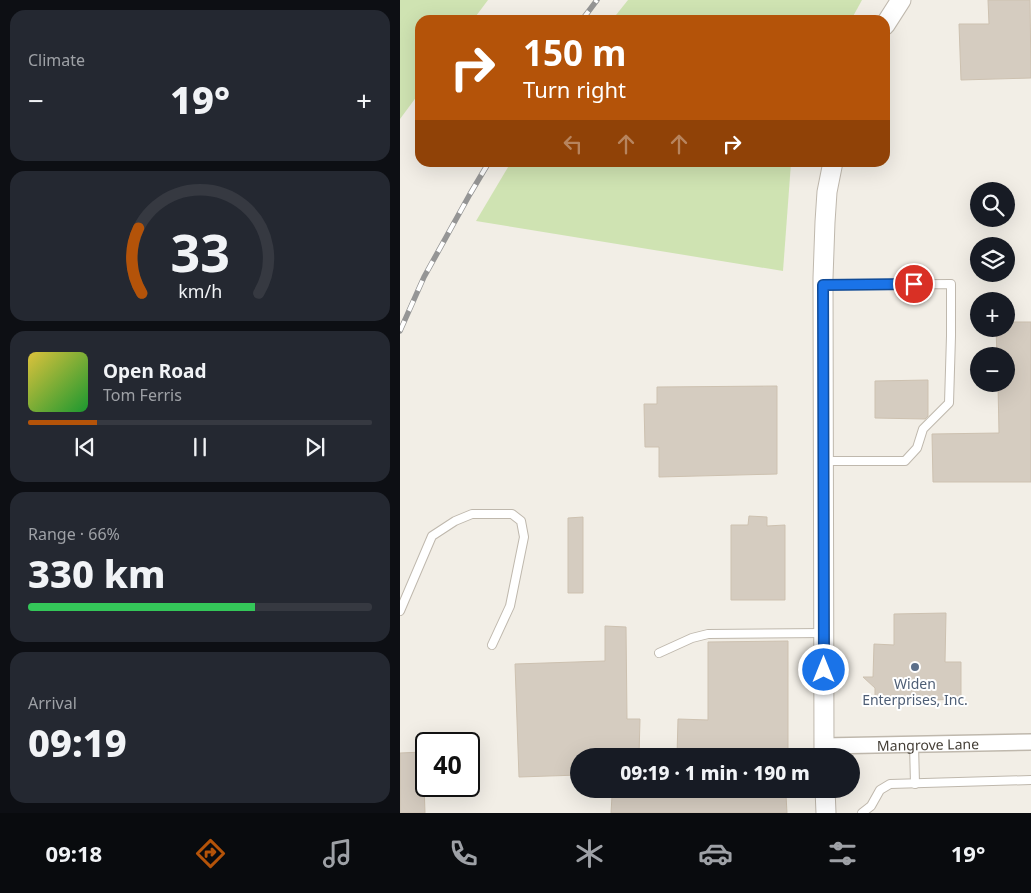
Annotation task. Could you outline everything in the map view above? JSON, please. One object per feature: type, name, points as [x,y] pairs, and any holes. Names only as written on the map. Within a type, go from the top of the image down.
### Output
[{"type":"street","points":[[890,17],[900,0]]},
{"type":"street","points":[[824,748],[823,285],[824,222],[832,167]]},
{"type":"street","name":"Mangrove Lane","points":[[860,748],[914,744],[1031,742]]},
{"type":"street","points":[[825,798],[826,813]]},
{"type":"lane","points":[[823,285],[951,284],[949,403],[922,429],[917,448],[905,461],[824,461]]},
{"type":"lane","points":[[400,611],[432,536],[455,521],[472,514],[512,514],[521,521],[524,537],[510,606],[492,644]]},
{"type":"lane","points":[[659,653],[692,638],[708,634],[824,633]]},
{"type":"lane","points":[[914,744],[915,784]]},
{"type":"lane","points":[[862,813],[871,806],[880,790],[890,784],[1031,780]]},
{"type":"green space","points":[[400,0],[488,0],[477,15],[415,15],[415,99],[400,119]]},
{"type":"green space","points":[[628,0],[862,0],[854,15],[616,15]]},
{"type":"green space","points":[[508,167],[791,167],[783,271],[476,221]]},
{"type":"building","points":[[988,0],[1030,0],[1031,78],[961,80],[959,24],[989,24]]},
{"type":"building","points":[[1015,322],[1031,322],[1031,482],[933,482],[932,434],[999,433],[998,392],[1015,392],[1015,347],[997,347],[996,337],[1015,337]]},
{"type":"building","points":[[928,380],[928,416],[925,419],[875,418],[875,381]]},
{"type":"building","points":[[777,386],[777,474],[659,477],[659,447],[645,447],[644,404],[657,404],[657,387]]},
{"type":"building","points":[[749,516],[767,517],[767,526],[785,525],[785,600],[731,600],[731,525],[748,525]]},
{"type":"building","points":[[583,517],[583,593],[568,593],[568,518]]},
{"type":"building","points":[[946,613],[945,662],[961,662],[961,699],[875,702],[875,688],[863,677],[873,677],[874,644],[894,645],[894,614]]},
{"type":"building","points":[[605,626],[626,627],[627,719],[640,719],[639,748],[570,748],[570,775],[519,777],[515,664],[605,661]]},
{"type":"building","points":[[788,641],[788,748],[677,748],[678,719],[708,720],[708,642]]},
{"type":"building","points":[[415,752],[415,797],[424,797],[425,813],[400,813],[400,753]]},
{"type":"building","points":[[612,798],[786,798],[787,813],[611,813]]},
{"type":"railway","points":[[586,15],[597,0]]},
{"type":"railway","points":[[400,331],[424,277],[486,167]]},
{"type":"place","name":"Widen Enterprises, Inc.","points":[[915,667]]},
{"type":"route","points":[[824,670],[823,285],[914,284]]}]
